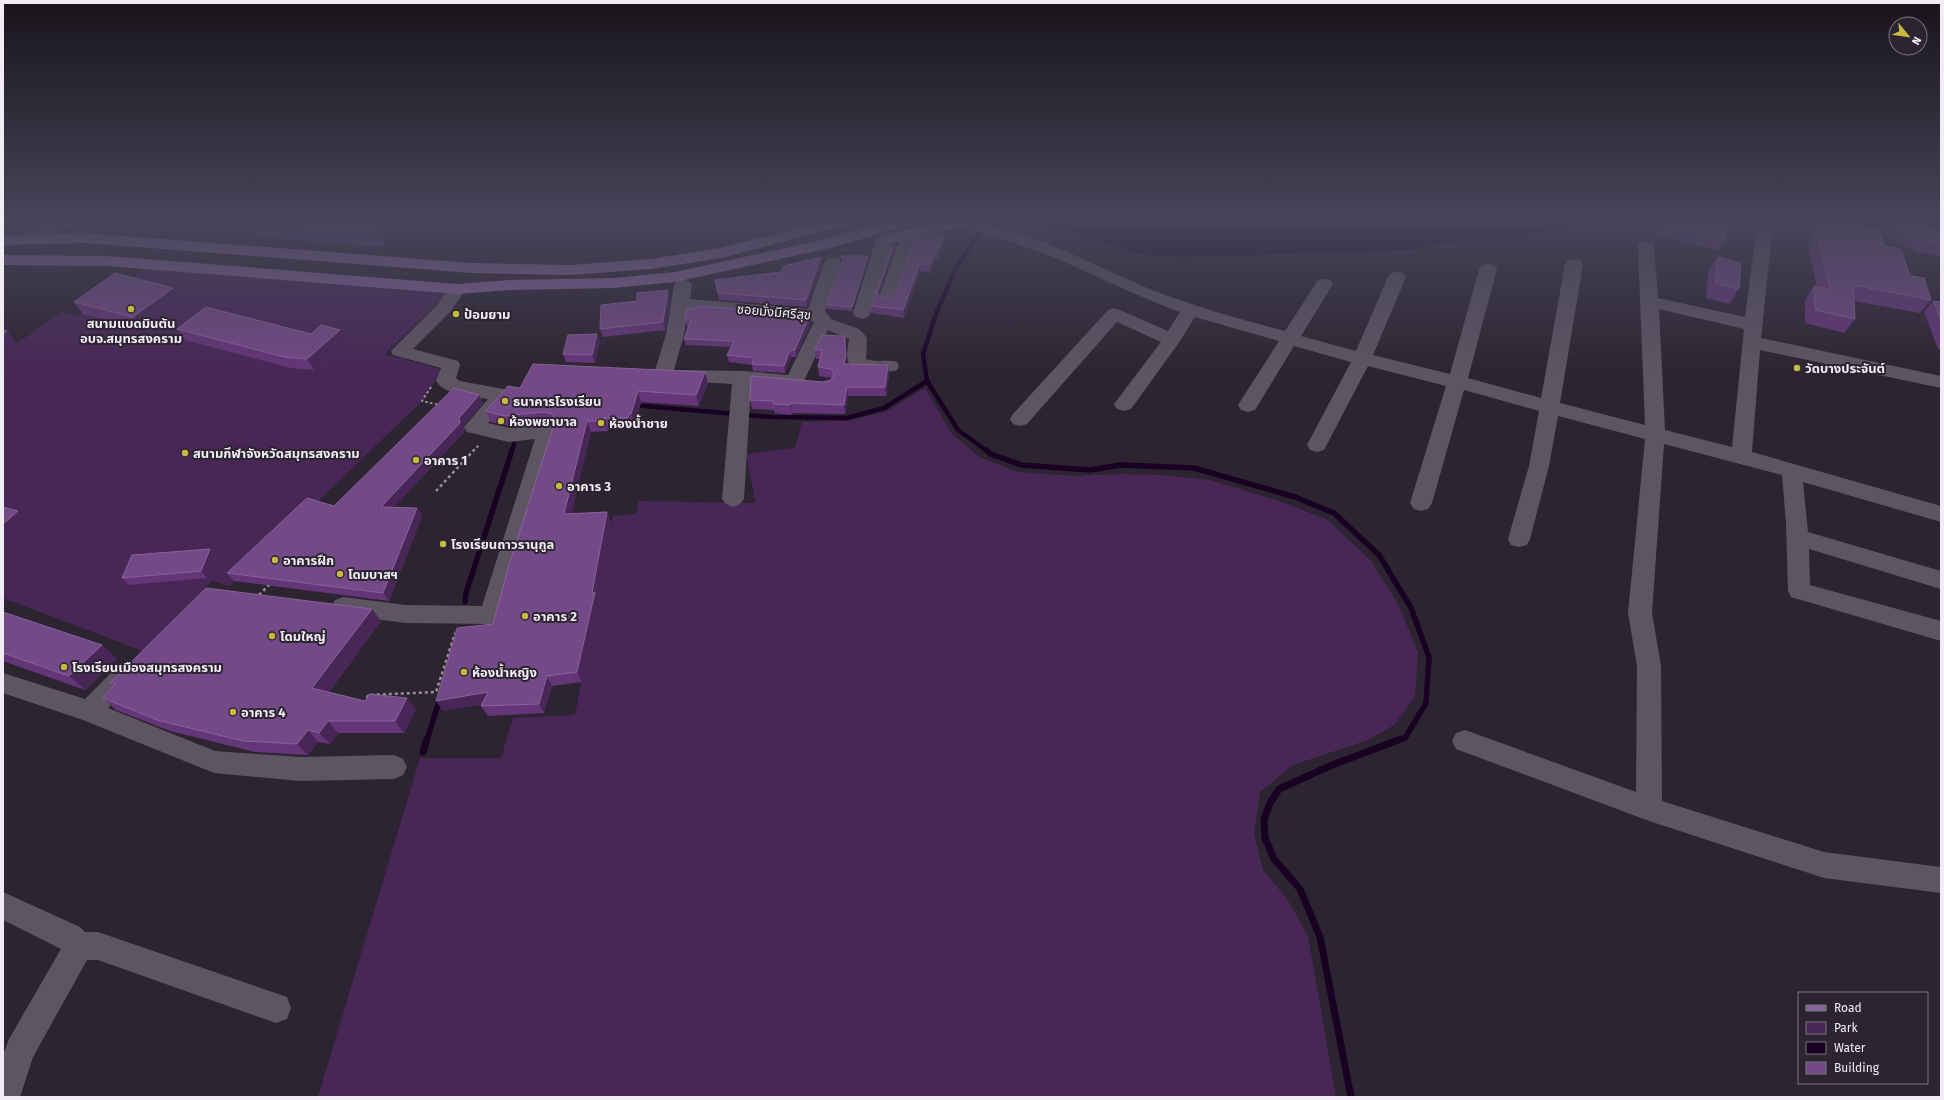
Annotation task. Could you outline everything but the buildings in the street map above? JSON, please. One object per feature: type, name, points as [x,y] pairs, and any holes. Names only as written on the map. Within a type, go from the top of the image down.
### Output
[{"type":"main road","points":[[229,270],[538,293],[683,285],[753,270]]},
{"type":"main road","points":[[458,288],[614,283],[675,277],[705,270]]},
{"type":"street","points":[[831,270],[819,319],[852,333],[858,338],[857,362],[869,366],[890,366]]},
{"type":"street","points":[[862,313],[875,270]]},
{"type":"street","points":[[887,298],[897,270]]},
{"type":"street","points":[[1096,270],[1145,293],[1190,310],[1362,359],[1550,405],[1655,435],[1742,456],[1941,514]]},
{"type":"street","points":[[1421,503],[1457,382],[1488,270]]},
{"type":"street","points":[[1520,539],[1539,466],[1573,270]]},
{"type":"street","points":[[1648,270],[1655,435],[1640,613],[1649,666],[1649,809]]},
{"type":"street","points":[[1742,456],[1760,270]]},
{"type":"street","points":[[1318,445],[1362,359],[1398,277]]},
{"type":"street","points":[[1248,405],[1324,284]]},
{"type":"street","points":[[683,285],[675,334],[656,374],[743,377],[816,383]]},
{"type":"street","points":[[322,603],[406,614],[491,615],[548,431],[509,434],[474,427],[502,395],[455,386],[446,381],[451,365],[400,351],[444,308],[458,288]]},
{"type":"street","points":[[1650,302],[1753,333],[1941,382]]},
{"type":"street","name":"ซอยมั่งมีศรีสุข","points":[[680,304],[819,319],[795,381]]},
{"type":"street","points":[[1124,404],[1172,340],[1190,310]]},
{"type":"street","points":[[1020,419],[1114,314],[1172,340]]},
{"type":"street","points":[[734,499],[739,405],[743,377]]},
{"type":"street","points":[[1792,471],[1799,591],[1941,631]]},
{"type":"street","points":[[1797,537],[1941,580]]},
{"type":"street","points":[[89,711],[140,661]]},
{"type":"street","points":[[3,683],[89,711],[214,762],[300,769],[394,767]]},
{"type":"street","points":[[1465,741],[1649,809],[1824,865],[1941,880]]},
{"type":"street","points":[[3,906],[70,937],[79,946],[98,946],[276,1008]]},
{"type":"street","points":[[4,1097],[20,1050],[79,946]]},
{"type":"path","points":[[433,385],[422,401],[446,406]]},
{"type":"path","points":[[436,491],[492,431]]},
{"type":"path","points":[[259,595],[274,580]]},
{"type":"path","points":[[366,700],[368,695],[436,692],[455,632],[462,632]]},
{"type":"green space","name":"สนามกีฬาจังหวัดสมุทรสงคราม","points":[[142,270],[231,270],[453,288],[385,354],[440,369],[440,374],[422,401],[230,586],[212,581],[143,651],[3,598],[3,353],[62,312],[79,316]]},
{"type":"green space","points":[[925,388],[951,433],[979,457],[1018,472],[1075,476],[1121,474],[1161,475],[1210,480],[1282,502],[1328,520],[1372,562],[1399,606],[1418,653],[1415,697],[1394,725],[1368,740],[1293,765],[1260,792],[1254,834],[1263,870],[1287,899],[1308,936],[1336,1097],[318,1097],[420,758],[501,758],[513,718],[575,715],[613,516],[636,514],[639,501],[756,503],[746,454],[795,448],[802,422],[848,421],[888,411]]},
{"type":"waterway","points":[[927,381],[923,354],[936,314],[955,270]]},
{"type":"waterway","points":[[633,405],[771,417],[847,418],[884,408],[927,381]]},
{"type":"waterway","points":[[927,381],[958,430],[987,451]]},
{"type":"waterway","points":[[512,451],[514,444]]},
{"type":"waterway","points":[[465,602],[466,593],[512,450]]},
{"type":"waterway","points":[[986,450],[991,454],[1021,465],[1090,470],[1121,465],[1194,468],[1295,497],[1334,513],[1379,555],[1411,608],[1429,657],[1426,703],[1405,738],[1399,740]]},
{"type":"waterway","points":[[427,740],[440,698]]},
{"type":"waterway","points":[[423,752],[427,739]]},
{"type":"waterway","points":[[1351,1097],[1320,937],[1300,889],[1274,859],[1265,838],[1264,819],[1270,803],[1279,789],[1332,765],[1399,740]]},
{"type":"place","name":"สนามแบดมินตัน อบจ.สมุทรสงคราม","points":[[131,309]]},
{"type":"place","name":"ป้อมยาม","points":[[456,314]]},
{"type":"place","name":"วัดบางประจันต์","points":[[1797,368]]},
{"type":"place","name":"ธนาคารโรงเรียน","points":[[505,401]]},
{"type":"place","name":"ห้องพยาบาล","points":[[501,421]]},
{"type":"place","name":"ห้องน้ำชาย","points":[[601,423]]},
{"type":"place","name":"สนามกีฬาจังหวัดสมุทรสงคราม","points":[[185,453]]},
{"type":"place","name":"อาคาร 1","points":[[416,460]]},
{"type":"place","name":"อาคาร 3","points":[[559,486]]},
{"type":"place","name":"โรงเรียนถาวรานุกูล","points":[[443,544]]},
{"type":"place","name":"อาคารฝึก","points":[[275,560]]},
{"type":"place","name":"โดมบาสฯ","points":[[340,574]]},
{"type":"place","name":"อาคาร 2","points":[[525,616]]},
{"type":"place","name":"โดมใหญ่","points":[[272,636]]},
{"type":"place","name":"โรงเรียนเมืองสมุทรสงคราม","points":[[64,667]]},
{"type":"place","name":"ห้องน้ำหญิง","points":[[464,672]]},
{"type":"place","name":"อาคาร 4","points":[[233,712]]}]
